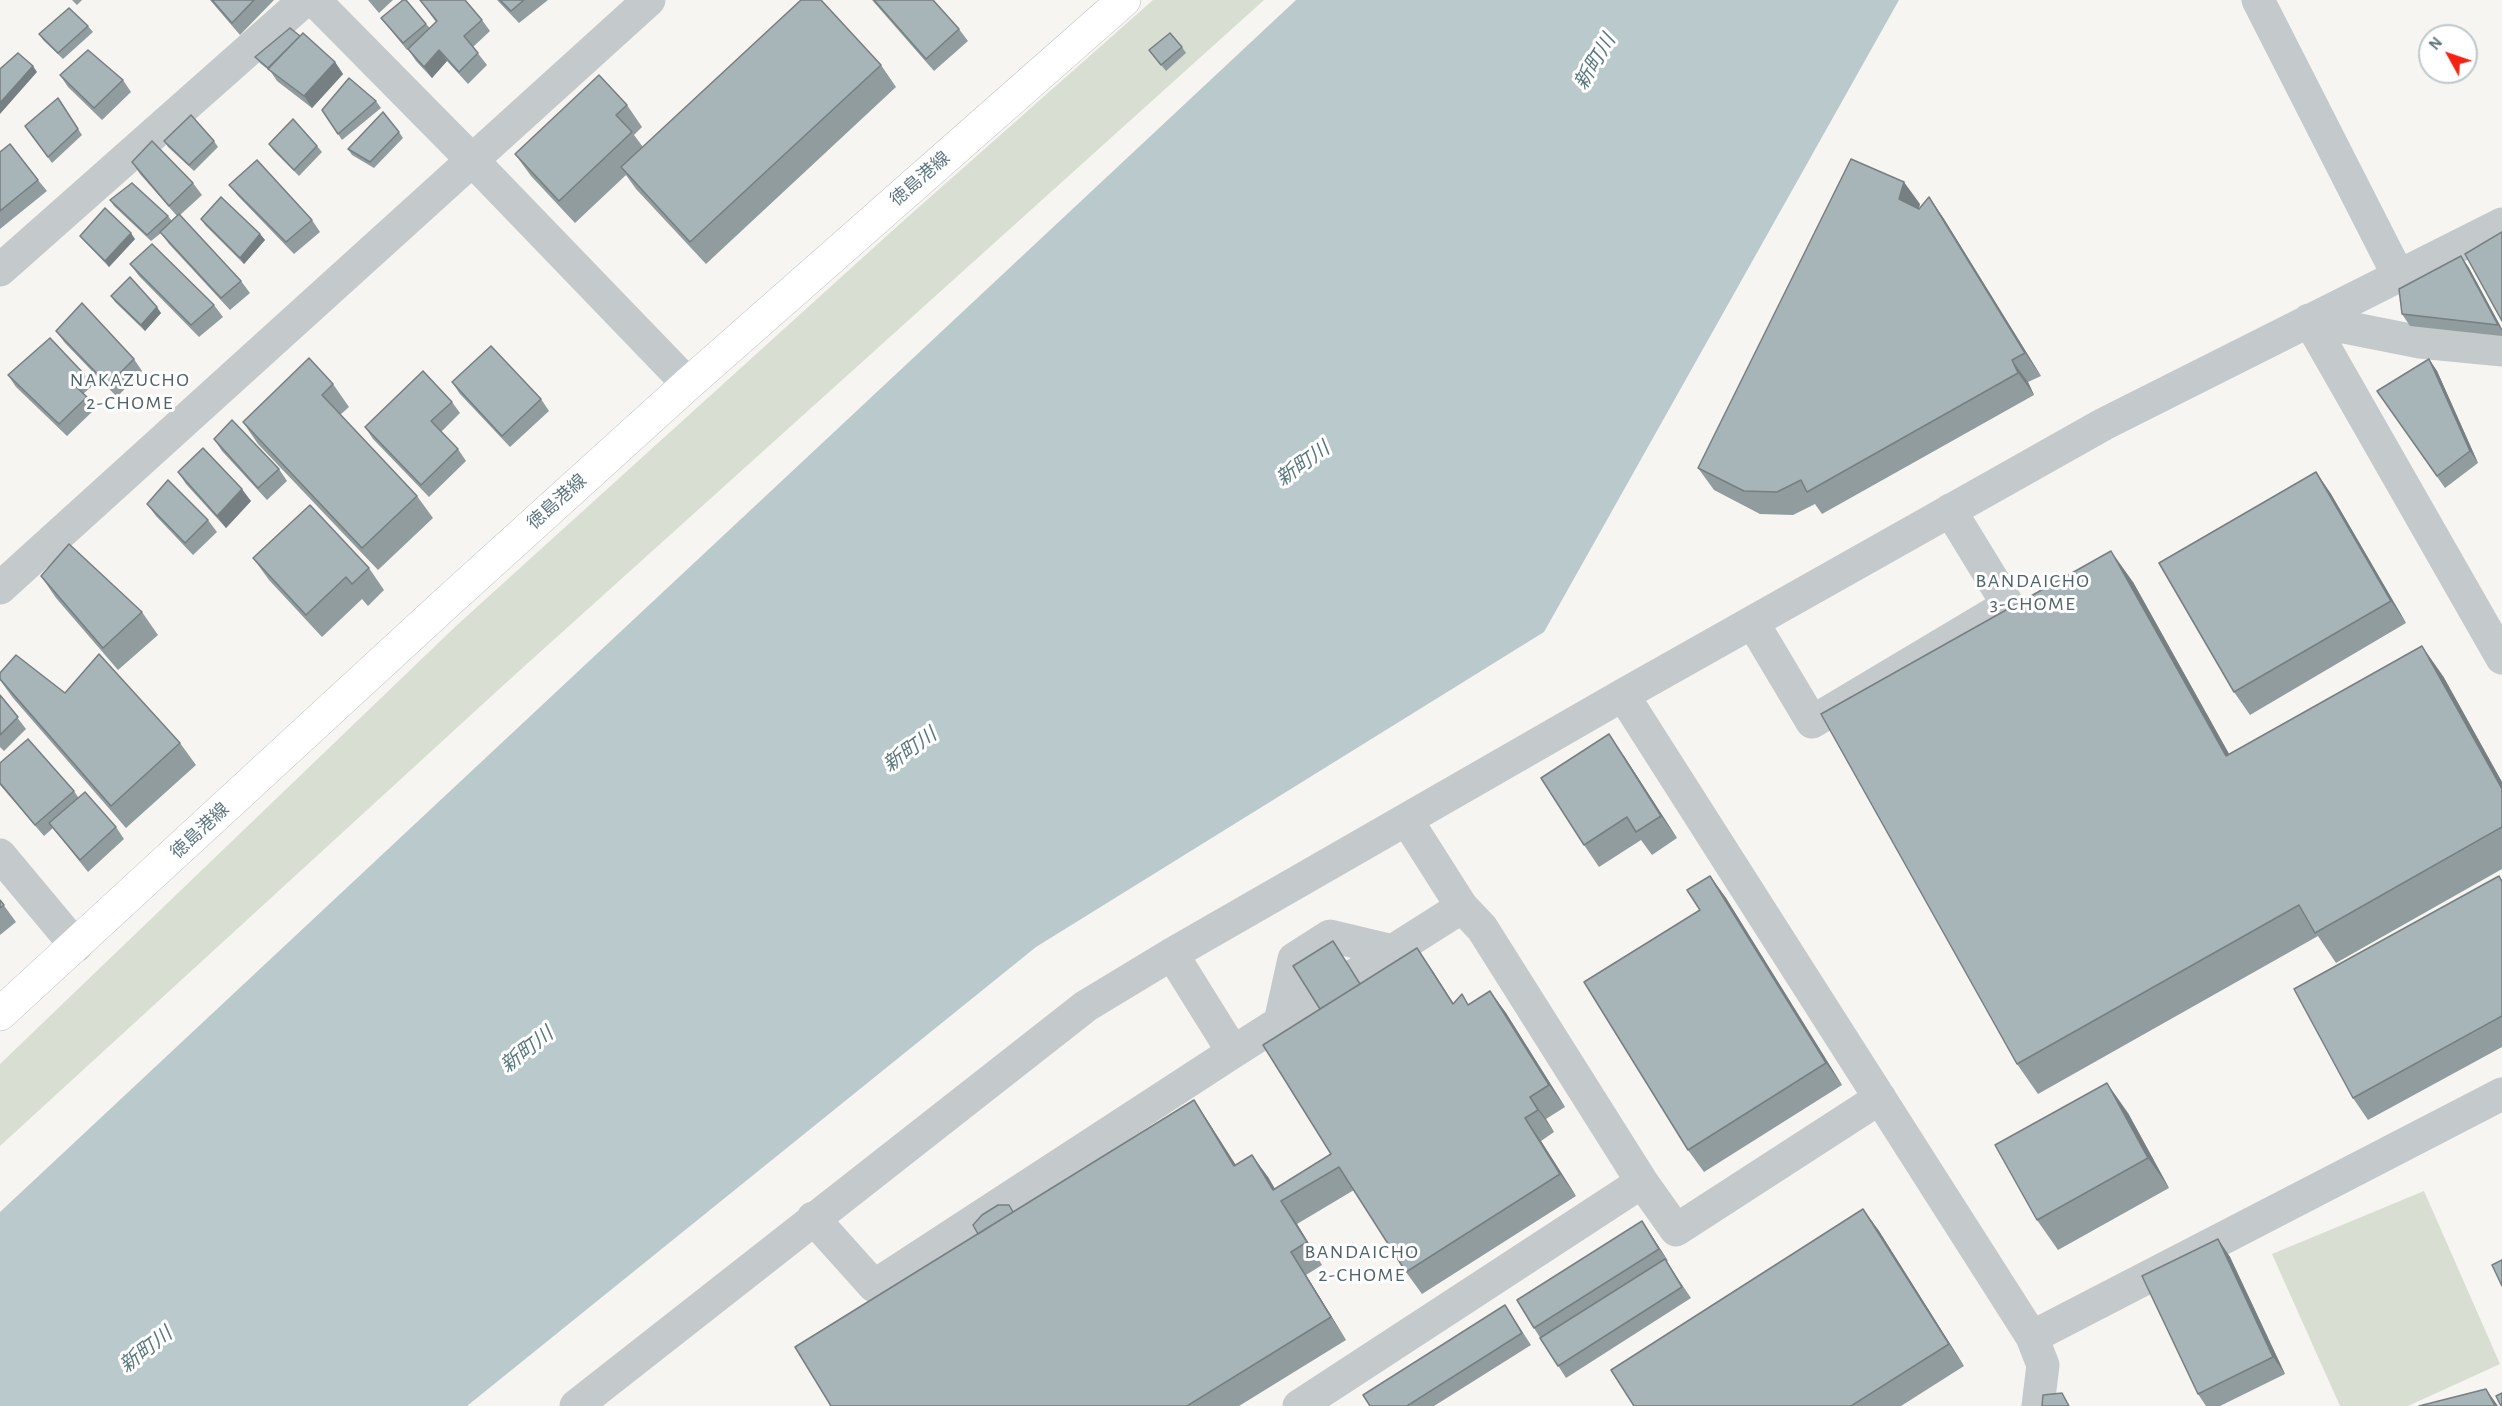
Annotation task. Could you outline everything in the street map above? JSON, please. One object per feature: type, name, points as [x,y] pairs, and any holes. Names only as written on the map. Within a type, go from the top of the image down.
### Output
[{"type":"main road","name":"徳島港線","points":[[0,1014],[687,384],[1116,2]]},
{"type":"street","points":[[0,270],[305,0]]},
{"type":"street","points":[[314,0],[472,160],[687,384]]},
{"type":"street","points":[[0,588],[649,0]]},
{"type":"street","points":[[2258,0],[2398,275]]},
{"type":"street","points":[[576,1406],[1086,1006],[1172,954],[1623,695],[2104,424],[2502,224]]},
{"type":"street","points":[[2309,320],[2420,342],[2502,350]]},
{"type":"street","points":[[2309,320],[2502,658]]},
{"type":"street","points":[[1753,623],[1812,722],[2008,605],[1950,510]]},
{"type":"street","points":[[1623,695],[2032,1337],[2043,1365],[2038,1406]]},
{"type":"street","points":[[1415,833],[1462,907],[1482,928],[1642,1182],[1676,1230],[1880,1098]]},
{"type":"street","points":[[0,855],[76,946]]},
{"type":"street","points":[[813,1218],[874,1286],[1233,1052],[1462,907]]},
{"type":"street","points":[[1280,1022],[1294,959],[1330,936],[1393,951]]},
{"type":"street","points":[[1172,954],[1233,1052]]},
{"type":"street","points":[[2032,1337],[2502,1094]]},
{"type":"street","points":[[1299,1406],[1642,1182]]},
{"type":"shaded area","points":[[1153,0],[1264,0],[508,681],[0,1146],[0,1064],[456,626],[902,222]]},
{"type":"shaded area","points":[[2424,1191],[2500,1364],[2408,1406],[2340,1406],[2272,1254]]},
{"type":"water","name":"新町川","points":[[1296,0],[1899,0],[1544,632],[1036,947],[467,1406],[0,1406],[0,1212]]},
{"type":"building","points":[[212,0],[254,0],[232,23]]},
{"type":"building","points":[[406,0],[426,24],[403,43],[381,18]]},
{"type":"building","points":[[420,0],[465,0],[482,20],[464,36],[478,53],[459,72],[439,50],[424,67],[408,49],[437,21]]},
{"type":"building","points":[[500,0],[524,0],[511,11]]},
{"type":"building","points":[[801,0],[821,0],[881,65],[690,242],[621,167]]},
{"type":"building","points":[[874,0],[933,0],[959,29],[926,59]]},
{"type":"building","points":[[69,8],[88,26],[58,53],[39,34]]},
{"type":"building","points":[[290,28],[300,36],[268,68],[255,57]]},
{"type":"building","points":[[303,33],[335,62],[304,96],[268,69]]},
{"type":"building","points":[[1170,33],[1182,47],[1161,65],[1149,50]]},
{"type":"building","points":[[88,50],[123,80],[94,108],[60,75]]},
{"type":"building","points":[[18,53],[33,66],[0,103],[0,69]]},
{"type":"building","points":[[599,75],[627,105],[616,115],[632,132],[559,201],[515,154]]},
{"type":"building","points":[[349,78],[376,101],[338,134],[322,110]]},
{"type":"building","points":[[58,98],[78,129],[48,157],[25,126]]},
{"type":"building","points":[[383,112],[399,132],[370,162],[348,149]]},
{"type":"building","points":[[191,115],[214,141],[189,165],[164,141]]},
{"type":"building","points":[[293,119],[317,146],[294,170],[269,144]]},
{"type":"building","points":[[152,141],[193,183],[169,206],[132,162]]},
{"type":"building","points":[[10,144],[38,180],[0,211],[0,152]]},
{"type":"building","points":[[1851,159],[1904,182],[1899,199],[1919,209],[1929,197],[2025,353],[2012,360],[2018,373],[1807,492],[1801,480],[1777,492],[1744,491],[1698,468]]},
{"type":"building","points":[[257,160],[312,220],[286,242],[229,185]]},
{"type":"building","points":[[132,183],[168,216],[147,235],[110,200]]},
{"type":"building","points":[[221,197],[260,234],[240,258],[201,219]]},
{"type":"building","points":[[105,208],[131,233],[105,261],[80,236]]},
{"type":"building","points":[[179,214],[241,281],[221,298],[160,232]]},
{"type":"building","points":[[2502,232],[2502,321],[2465,254]]},
{"type":"building","points":[[152,244],[214,305],[191,325],[130,264]]},
{"type":"building","points":[[2461,256],[2498,325],[2402,314],[2399,289]]},
{"type":"building","points":[[130,277],[157,307],[141,325],[111,296]]},
{"type":"building","points":[[82,303],[134,359],[108,385],[56,331]]},
{"type":"building","points":[[50,338],[84,374],[73,384],[87,397],[59,424],[8,375]]},
{"type":"building","points":[[491,346],[541,399],[502,436],[452,382]]},
{"type":"building","points":[[309,358],[333,384],[322,395],[417,496],[362,548],[243,422]]},
{"type":"building","points":[[2429,359],[2470,451],[2437,476],[2377,391]]},
{"type":"building","points":[[423,371],[452,402],[431,421],[458,449],[421,485],[365,427]]},
{"type":"building","points":[[232,420],[279,469],[258,488],[214,439]]},
{"type":"building","points":[[203,448],[242,489],[217,516],[178,472]]},
{"type":"building","points":[[2316,472],[2391,601],[2234,692],[2159,563]]},
{"type":"building","points":[[168,480],[208,520],[185,543],[147,504]]},
{"type":"building","points":[[310,505],[369,568],[352,584],[346,577],[306,615],[253,558]]},
{"type":"building","points":[[69,544],[142,612],[103,648],[41,576]]},
{"type":"building","points":[[2111,551],[2226,756],[2422,646],[2502,789],[2502,827],[2315,933],[2299,905],[2017,1064],[1821,714]]},
{"type":"building","points":[[99,654],[180,743],[111,806],[0,679],[0,673],[16,655],[65,693]]},
{"type":"building","points":[[0,695],[18,717],[0,735]]},
{"type":"building","points":[[1609,734],[1661,816],[1636,832],[1627,817],[1584,845],[1541,778]]},
{"type":"building","points":[[28,739],[74,791],[35,825],[0,783],[0,763]]},
{"type":"building","points":[[85,792],[116,827],[80,860],[49,823]]},
{"type":"building","points":[[1710,876],[1826,1063],[1688,1150],[1584,982],[1700,910],[1687,890]]},
{"type":"building","points":[[2499,876],[2502,882],[2502,1016],[2353,1098],[2294,989]]},
{"type":"building","points":[[1333,941],[1360,984],[1320,1009],[1293,966]]},
{"type":"building","points":[[1417,948],[1453,1004],[1462,994],[1468,1005],[1490,991],[1549,1085],[1530,1097],[1538,1110],[1525,1118],[1560,1174],[1406,1272],[1339,1167],[1281,1201],[1307,1242],[1291,1252],[1331,1317],[1187,1406],[831,1406],[795,1347],[1194,1100],[1234,1166],[1252,1155],[1273,1190],[1331,1154],[1263,1045]]},
{"type":"building","points":[[2107,1083],[2148,1158],[2037,1220],[1995,1145]]},
{"type":"building","points":[[998,1205],[1009,1205],[1013,1212],[978,1234],[973,1225],[982,1215]]},
{"type":"building","points":[[1863,1209],[1949,1344],[1851,1406],[1634,1406],[1611,1370]]},
{"type":"building","points":[[1642,1221],[1659,1249],[1534,1328],[1517,1300]]},
{"type":"building","points":[[2218,1239],[2273,1357],[2198,1394],[2142,1276]]},
{"type":"building","points":[[1665,1259],[1682,1287],[1558,1366],[1540,1338]]},
{"type":"building","points":[[2502,1260],[2502,1286],[2492,1265]]},
{"type":"building","points":[[1505,1305],[1522,1333],[1407,1406],[1370,1406],[1363,1395]]},
{"type":"building","points":[[2486,1389],[2495,1406],[2419,1406]]},
{"type":"building","points":[[2062,1393],[2069,1406],[2042,1406],[2043,1395]]},
{"type":"building","points":[[2502,1393],[2502,1406],[2501,1406],[2496,1396]]},
{"type":"district","name":"NAKAZUCHO 2-CHOME","points":[[130,392]]},
{"type":"district","name":"BANDAICHO 3-CHOME","points":[[2033,592]]},
{"type":"district","name":"BANDAICHO 2-CHOME","points":[[1362,1264]]}]
